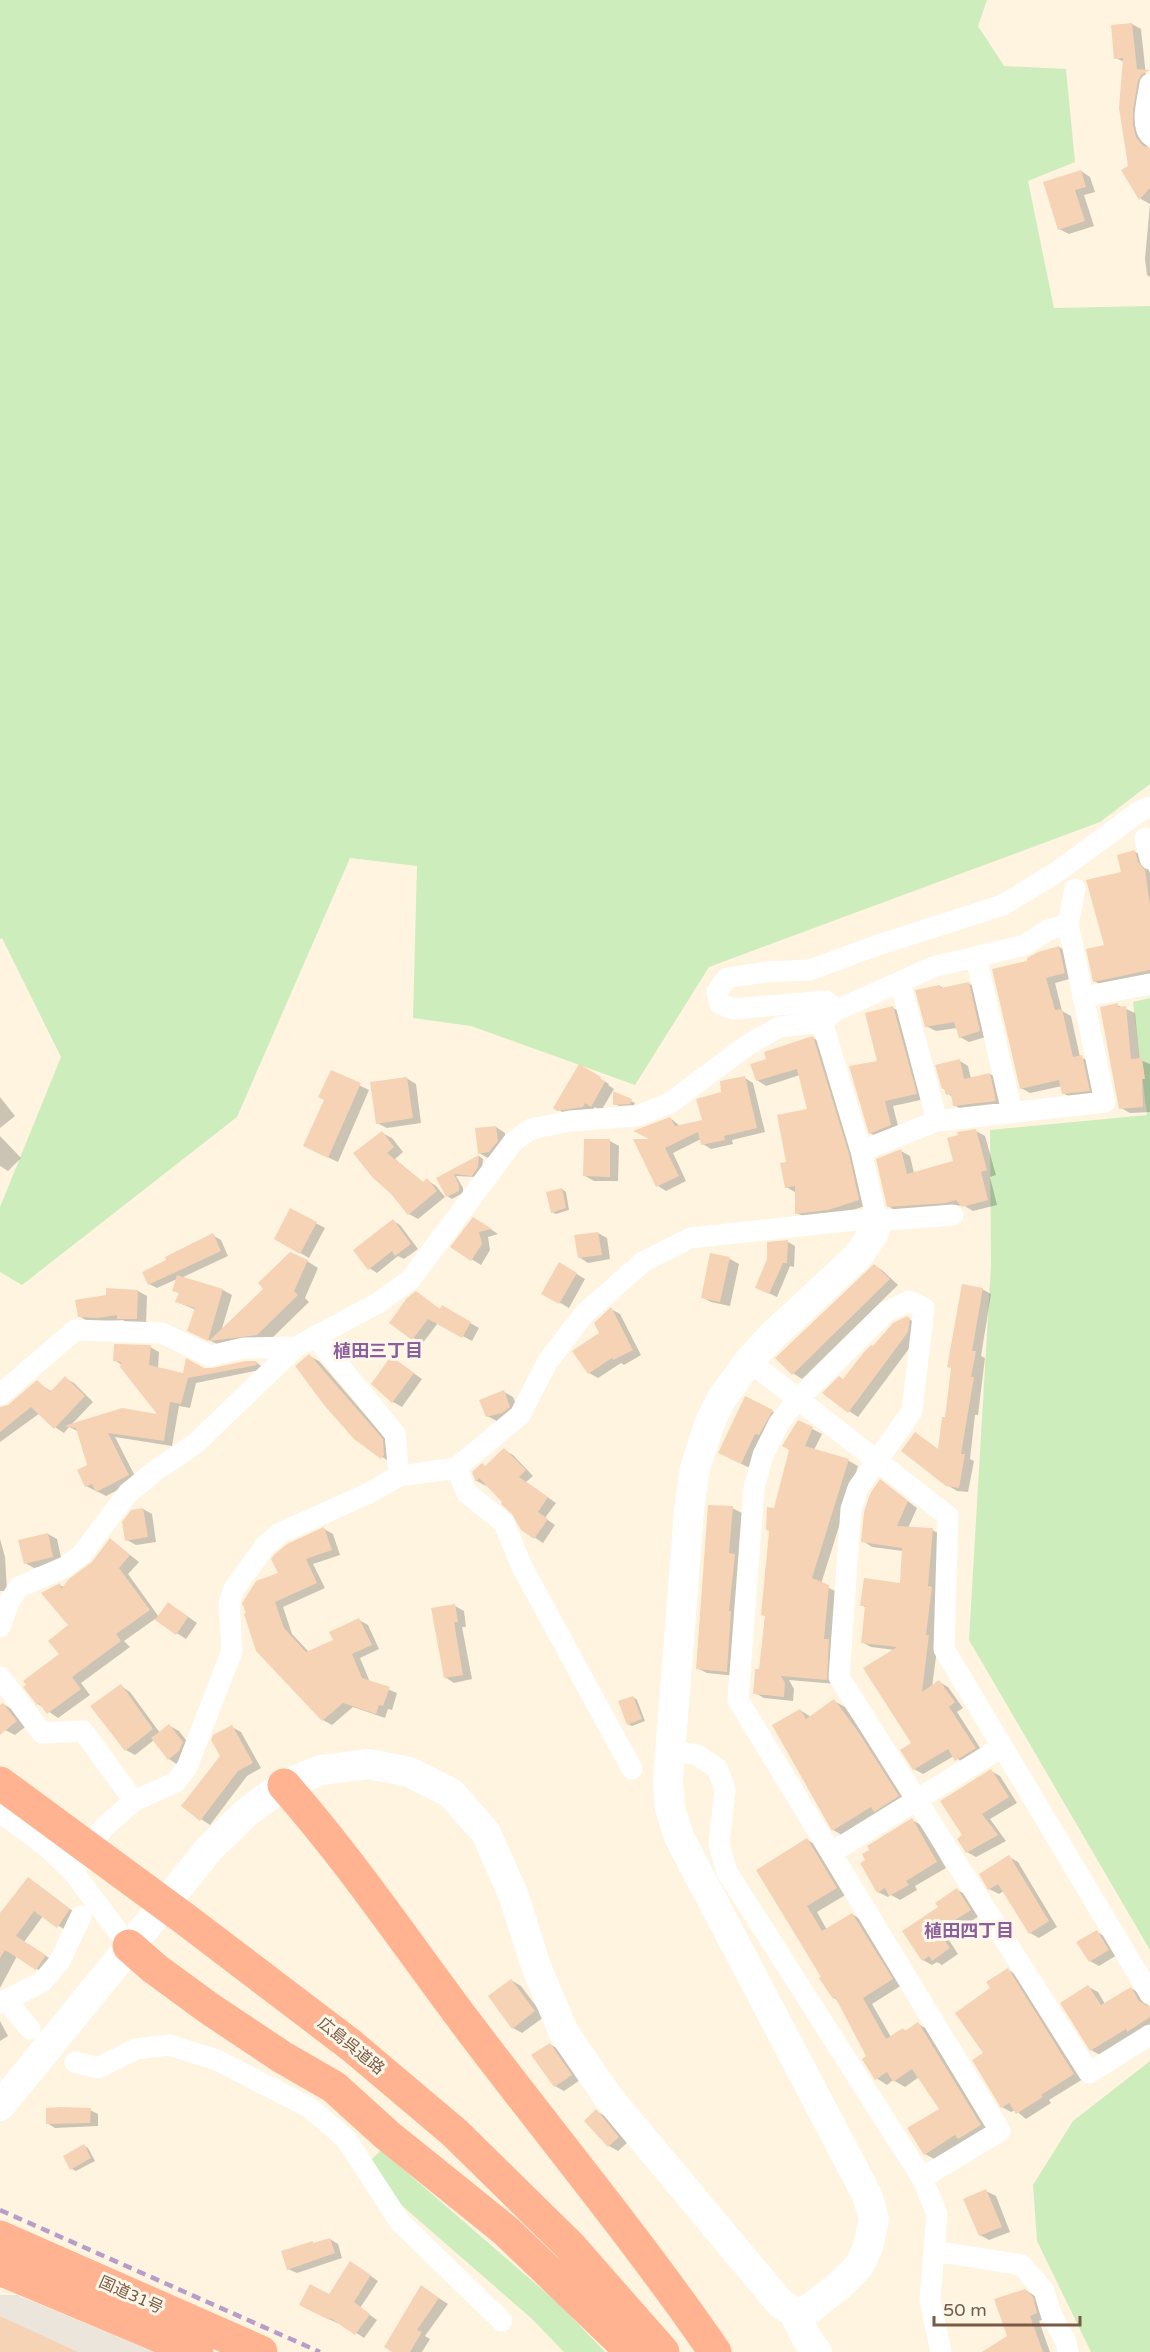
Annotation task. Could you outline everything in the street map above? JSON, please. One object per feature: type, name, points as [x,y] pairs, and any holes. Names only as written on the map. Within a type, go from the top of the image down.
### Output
[{"type":"highway","name":"広島呉道路","points":[[0,1783],[185,1918],[352,2046],[455,2133],[570,2246],[663,2352]]},
{"type":"highway","points":[[284,1785],[315,1820],[466,2024],[677,2297],[715,2352]]},
{"type":"highway","points":[[129,1946],[154,1968],[210,2009],[282,2057],[334,2087],[387,2135],[506,2231],[632,2352]]},
{"type":"highway","name":"国道31号","points":[[0,2237],[261,2352]]},
{"type":"highway","name":"国道31号","points":[[0,2269],[197,2352]]},
{"type":"street","points":[[1150,84],[1145,123],[1146,131],[1150,135]]},
{"type":"street","points":[[794,2313],[808,2310],[840,2285],[859,2266],[868,2247],[874,2219],[867,2195],[679,1837],[670,1808],[668,1780],[670,1750],[689,1511],[695,1468],[710,1422],[722,1398],[749,1361],[773,1335],[858,1256],[873,1234],[877,1221],[826,1001],[734,1009],[720,1004],[717,992],[727,978],[765,972],[810,970],[875,946],[1003,905],[1057,872],[1140,811],[1150,807]]},
{"type":"street","points":[[1145,838],[1150,859]]},
{"type":"street","points":[[861,1151],[937,1121],[1105,1102],[1068,924],[1075,889]]},
{"type":"street","points":[[0,1627],[9,1602],[19,1587],[65,1567],[82,1554],[128,1494],[155,1471],[195,1444],[296,1347],[378,1303],[410,1280],[513,1142],[531,1129],[570,1121],[637,1116],[670,1103],[746,1046],[779,1027],[829,1016],[933,968],[1025,945],[1048,930],[1068,924]]},
{"type":"street","points":[[976,957],[1012,1112]]},
{"type":"street","points":[[900,982],[937,1121]]},
{"type":"street","points":[[1083,997],[1150,984]]},
{"type":"street","points":[[73,1872],[104,1827],[134,1801],[176,1782],[188,1767],[232,1651],[229,1603],[234,1589],[265,1546],[280,1533],[367,1494],[399,1476],[456,1468],[519,1415],[548,1361],[585,1313],[643,1262],[690,1238],[855,1220],[877,1221],[953,1215]]},
{"type":"street","points":[[922,2178],[1000,2131],[738,1701],[754,1488],[763,1455],[779,1423],[798,1400],[886,1312],[909,1300],[924,1308],[912,1411],[858,1488],[851,1509],[839,1677],[1089,2073],[1150,2034]]},
{"type":"street","points":[[0,1395],[75,1330],[162,1333],[210,1356],[244,1348],[296,1347]]},
{"type":"street","points":[[315,1336],[394,1434],[399,1476]]},
{"type":"street","points":[[749,1361],[948,1516],[944,1649],[1150,1994]]},
{"type":"street","points":[[456,1468],[466,1493],[504,1523],[522,1567],[632,1769]]},
{"type":"street","points":[[0,1677],[42,1733],[83,1731],[134,1801]]},
{"type":"street","points":[[831,1853],[1002,1747]]},
{"type":"street","points":[[670,1750],[697,1755],[717,1768],[725,1789],[719,1845],[727,1872],[922,2178],[937,2214],[930,2300],[941,2352]]},
{"type":"street","points":[[2,2104],[210,1848],[247,1812],[284,1785],[321,1770],[369,1764],[409,1772],[451,1793],[486,1833],[513,1894],[537,1969],[564,2033],[608,2097],[780,2303],[794,2313],[807,2339],[817,2352]]},
{"type":"street","points":[[0,1812],[46,1846],[73,1872],[129,1946]]},
{"type":"street","points":[[30,2029],[3,2002],[42,1983],[60,1961],[81,1916]]},
{"type":"street","points":[[75,2062],[98,2068],[136,2049],[170,2045],[217,2060],[310,2108],[346,2139],[400,2222],[502,2321]]},
{"type":"street","points":[[934,2251],[1022,2265],[1044,2291],[1051,2314],[1066,2342],[1068,2352]]},
{"type":"shaded area","points":[[0,2295],[17,2295],[154,2352],[0,2352]]},
{"type":"green space","points":[[0,0],[987,0],[978,26],[1004,66],[1066,69],[1075,162],[1028,181],[1054,308],[1150,306],[1150,784],[1100,822],[709,967],[635,1085],[471,1026],[413,1018],[417,866],[350,858],[237,1117],[22,1285],[0,1272],[0,1207],[61,1057],[2,938],[0,939]]},
{"type":"green space","points":[[1150,998],[1150,1950],[969,1640],[991,1265],[990,1130],[1147,1115],[1133,1002]]},
{"type":"green space","points":[[1150,2061],[1150,2352],[1091,2352],[1037,2241],[1033,2185],[1073,2121]]},
{"type":"green space","points":[[381,2150],[559,2304],[605,2352],[564,2352],[531,2318],[399,2203],[371,2160]]},
{"type":"building","points":[[1132,23],[1137,69],[1150,70],[1141,75],[1138,81],[1133,110],[1136,137],[1143,146],[1150,148],[1150,188],[1139,200],[1121,170],[1128,166],[1119,108],[1123,58],[1114,59],[1111,25]]},
{"type":"building","points":[[1081,170],[1086,187],[1075,190],[1085,221],[1058,230],[1043,182]]},
{"type":"building","points":[[1135,850],[1138,862],[1145,870],[1150,905],[1150,970],[1093,982],[1086,949],[1104,945],[1086,880],[1121,872],[1117,855]]},
{"type":"building","points":[[1059,946],[1065,973],[1046,978],[1055,1010],[1062,1009],[1073,1057],[1082,1055],[1090,1091],[1062,1094],[1059,1080],[1020,1089],[992,969],[1027,961],[1027,958],[1038,952]]},
{"type":"building","points":[[969,982],[980,1031],[959,1038],[954,1022],[925,1027],[915,990],[940,985],[941,988]]},
{"type":"building","points":[[1118,1003],[1118,1007],[1126,1006],[1131,1059],[1142,1058],[1145,1079],[1142,1079],[1143,1107],[1119,1109],[1100,1007]]},
{"type":"building","points":[[893,1006],[917,1094],[885,1101],[891,1125],[869,1134],[849,1066],[877,1061],[865,1013]]},
{"type":"building","points":[[813,1036],[849,1154],[859,1200],[828,1210],[795,1214],[795,1186],[785,1188],[780,1163],[786,1162],[777,1115],[807,1109],[797,1069],[756,1081],[750,1064],[766,1059],[764,1052]]},
{"type":"building","points":[[960,1059],[964,1079],[990,1073],[996,1101],[953,1106],[951,1094],[946,1095],[944,1088],[942,1089],[935,1065]]},
{"type":"building","points":[[579,1064],[601,1077],[600,1079],[605,1082],[591,1107],[585,1103],[583,1107],[557,1111],[553,1108]]},
{"type":"building","points":[[331,1070],[361,1083],[328,1158],[303,1146],[324,1100],[318,1097]]},
{"type":"building","points":[[745,1076],[757,1128],[724,1136],[725,1140],[701,1145],[698,1132],[665,1148],[679,1176],[656,1187],[633,1139],[649,1139],[633,1131],[670,1117],[675,1126],[702,1120],[696,1099],[721,1092],[720,1081]]},
{"type":"building","points":[[407,1077],[413,1118],[376,1124],[370,1082]]},
{"type":"building","points":[[613,1091],[632,1099],[630,1104],[613,1105]]},
{"type":"building","points":[[496,1126],[498,1141],[489,1152],[478,1154],[475,1128]]},
{"type":"building","points":[[976,1129],[987,1170],[981,1172],[988,1200],[962,1207],[956,1200],[946,1203],[887,1207],[876,1159],[901,1149],[907,1174],[953,1161],[947,1138],[958,1135],[957,1132]]},
{"type":"building","points":[[382,1131],[394,1147],[387,1153],[423,1182],[427,1178],[437,1191],[408,1215],[353,1153]]},
{"type":"building","points":[[584,1139],[610,1139],[610,1177],[583,1176]]},
{"type":"building","points":[[479,1155],[478,1167],[472,1176],[454,1174],[459,1191],[446,1197],[436,1178]]},
{"type":"building","points":[[562,1188],[566,1208],[551,1213],[546,1192]]},
{"type":"building","points":[[290,1208],[317,1222],[300,1254],[274,1239]]},
{"type":"building","points":[[473,1217],[492,1229],[479,1232],[482,1244],[471,1261],[450,1247]]},
{"type":"building","points":[[393,1219],[411,1244],[395,1256],[392,1251],[368,1270],[353,1250]]},
{"type":"building","points":[[598,1232],[602,1255],[578,1258],[574,1235]]},
{"type":"building","points":[[213,1233],[221,1251],[148,1285],[142,1272],[166,1260],[165,1257]]},
{"type":"building","points":[[788,1240],[787,1263],[783,1263],[769,1294],[755,1288],[767,1259],[767,1242]]},
{"type":"building","points":[[290,1252],[308,1260],[294,1291],[298,1295],[257,1335],[209,1341],[263,1289],[258,1283]]},
{"type":"building","points":[[710,1253],[730,1257],[720,1302],[701,1298]]},
{"type":"building","points":[[559,1262],[577,1273],[559,1304],[541,1294]]},
{"type":"building","points":[[874,1264],[890,1279],[792,1375],[775,1358]]},
{"type":"building","points":[[177,1275],[223,1289],[208,1341],[187,1331],[195,1308],[175,1302],[179,1293],[172,1291]]},
{"type":"building","points":[[962,1284],[983,1288],[972,1351],[976,1351],[971,1377],[974,1377],[961,1454],[965,1454],[959,1488],[946,1486],[901,1451],[915,1432],[938,1449],[942,1417],[945,1417],[951,1368],[947,1367]]},
{"type":"building","points":[[106,1288],[138,1290],[137,1319],[117,1319],[117,1315],[98,1318],[78,1317],[75,1300],[106,1295]]},
{"type":"building","points":[[416,1291],[440,1309],[442,1305],[471,1322],[462,1338],[428,1319],[412,1340],[389,1323],[407,1298]]},
{"type":"building","points":[[611,1307],[633,1350],[613,1360],[612,1358],[588,1374],[572,1351],[599,1333],[594,1323]]},
{"type":"building","points":[[907,1316],[910,1318],[908,1332],[848,1413],[822,1393],[839,1376],[843,1379],[864,1352],[871,1345],[873,1346],[893,1323]]},
{"type":"building","points":[[114,1344],[151,1345],[149,1365],[183,1373],[186,1358],[204,1368],[246,1361],[256,1361],[257,1365],[188,1378],[181,1404],[170,1402],[164,1441],[108,1433],[129,1475],[96,1492],[92,1484],[85,1487],[77,1470],[87,1465],[76,1428],[64,1426],[122,1408],[157,1414],[120,1367],[121,1362],[113,1361]]},
{"type":"building","points":[[309,1354],[383,1439],[384,1455],[381,1459],[354,1439],[324,1405],[295,1366]]},
{"type":"building","points":[[391,1356],[414,1373],[392,1403],[371,1384]]},
{"type":"building","points":[[65,1376],[85,1396],[54,1429],[31,1407],[0,1432],[0,1407],[8,1405],[37,1380],[50,1392]]},
{"type":"building","points":[[504,1390],[510,1407],[502,1413],[486,1417],[479,1400]]},
{"type":"building","points":[[745,1396],[773,1410],[759,1435],[755,1434],[741,1464],[718,1453]]},
{"type":"building","points":[[798,1420],[813,1427],[805,1446],[849,1459],[812,1578],[829,1585],[824,1639],[829,1639],[827,1680],[781,1676],[785,1683],[784,1697],[753,1694],[755,1669],[759,1669],[765,1616],[761,1615],[769,1531],[766,1530],[767,1507],[774,1508],[789,1450],[782,1446]]},
{"type":"building","points":[[504,1448],[526,1470],[519,1477],[548,1497],[538,1512],[548,1519],[534,1539],[521,1530],[512,1514],[479,1478],[476,1482],[472,1472],[482,1463],[485,1466]]},
{"type":"building","points":[[880,1479],[908,1501],[897,1526],[933,1528],[928,1586],[932,1587],[926,1635],[929,1635],[922,1692],[939,1680],[955,1702],[949,1707],[976,1748],[955,1761],[948,1749],[913,1770],[900,1750],[911,1743],[863,1668],[897,1647],[861,1643],[865,1606],[860,1606],[864,1578],[900,1583],[902,1548],[861,1542],[864,1512],[870,1494]]},
{"type":"building","points":[[708,1505],[733,1506],[729,1553],[735,1554],[729,1611],[731,1611],[727,1672],[696,1669]]},
{"type":"building","points":[[143,1508],[148,1537],[125,1541],[122,1522],[131,1510]]},
{"type":"building","points":[[324,1527],[332,1550],[306,1559],[317,1583],[275,1602],[284,1628],[306,1652],[333,1640],[329,1632],[359,1618],[372,1645],[352,1654],[362,1678],[390,1687],[383,1706],[379,1705],[376,1714],[343,1703],[322,1721],[256,1651],[244,1614],[246,1613],[242,1603],[256,1581],[278,1573],[271,1559],[274,1555],[287,1544]]},
{"type":"building","points":[[48,1533],[53,1557],[24,1564],[18,1540]]},
{"type":"building","points":[[110,1538],[130,1555],[119,1568],[150,1610],[116,1634],[121,1641],[72,1677],[81,1689],[47,1714],[23,1687],[26,1685],[23,1681],[59,1654],[48,1641],[68,1625],[41,1593],[60,1583],[61,1589],[69,1579],[92,1562]]},
{"type":"building","points":[[168,1602],[188,1617],[176,1635],[155,1620]]},
{"type":"building","points":[[455,1604],[458,1622],[454,1622],[463,1675],[444,1678],[431,1608]]},
{"type":"building","points":[[121,1684],[153,1729],[125,1751],[90,1706]]},
{"type":"building","points":[[633,1696],[642,1719],[627,1725],[618,1701]]},
{"type":"building","points":[[834,1699],[859,1733],[899,1796],[874,1812],[871,1807],[832,1831],[772,1725],[800,1709],[806,1719]]},
{"type":"building","points":[[3,1703],[17,1721],[0,1735],[0,1705]]},
{"type":"building","points":[[169,1724],[183,1742],[179,1751],[168,1760],[151,1738]]},
{"type":"building","points":[[232,1725],[253,1763],[238,1771],[200,1821],[181,1806],[220,1756],[211,1740],[213,1735]]},
{"type":"building","points":[[991,1769],[1009,1797],[982,1814],[998,1835],[966,1853],[957,1839],[962,1835],[940,1801]]},
{"type":"building","points":[[912,1818],[937,1862],[906,1881],[909,1885],[889,1896],[885,1888],[877,1893],[860,1863],[865,1860],[862,1854],[869,1850],[867,1846]]},
{"type":"building","points":[[807,1838],[837,1888],[807,1906],[822,1931],[852,1913],[893,1979],[863,1998],[886,2039],[903,2028],[905,2031],[918,2022],[981,2125],[958,2139],[955,2135],[924,2155],[907,2128],[939,2109],[912,2069],[893,2082],[887,2072],[875,2080],[862,2059],[866,2056],[835,1997],[833,1999],[819,1978],[821,1977],[756,1870]]},
{"type":"building","points":[[1009,1855],[1049,1921],[1029,1934],[998,1884],[988,1890],[979,1874]]},
{"type":"building","points":[[28,1877],[70,1909],[57,1928],[34,1911],[16,1936],[46,1955],[36,1970],[5,1950],[0,1958],[0,1913]]},
{"type":"building","points":[[957,1888],[971,1910],[938,1931],[950,1948],[932,1961],[929,1956],[922,1961],[902,1931],[938,1907],[935,1903]]},
{"type":"building","points":[[1097,1930],[1109,1950],[1089,1962],[1076,1942]]},
{"type":"building","points":[[1008,1968],[1074,2074],[1016,2114],[1009,2103],[1001,2108],[972,2060],[983,2053],[955,2013],[990,1988],[986,1982]]},
{"type":"building","points":[[511,1979],[535,2011],[512,2029],[488,1996]]},
{"type":"building","points":[[1088,1985],[1101,2005],[1131,1987],[1139,2001],[1150,2007],[1150,2017],[1090,2051],[1060,2003]]},
{"type":"building","points":[[550,2043],[572,2075],[554,2087],[531,2055]]},
{"type":"building","points":[[46,2108],[91,2108],[90,2123],[46,2124]]},
{"type":"building","points":[[596,2109],[619,2137],[608,2147],[584,2121]]},
{"type":"building","points":[[84,2144],[91,2158],[70,2170],[63,2156]]},
{"type":"building","points":[[986,2189],[1002,2227],[979,2236],[963,2199]]},
{"type":"building","points":[[330,2238],[335,2253],[287,2270],[281,2251]]},
{"type":"building","points":[[350,2261],[371,2275],[354,2302],[370,2314],[355,2335],[330,2318],[329,2320],[299,2305],[310,2284],[329,2294]]},
{"type":"building","points":[[421,2285],[439,2298],[417,2330],[422,2332],[410,2352],[392,2352],[384,2347]]},
{"type":"building","points":[[1025,2289],[1033,2297],[1037,2313],[1030,2316],[1043,2352],[982,2352],[1007,2336],[994,2299]]},
{"type":"building","points":[[0,2316],[78,2352],[0,2352]]},
{"type":"railway","points":[[0,2210],[320,2352]]},
{"type":"district","name":"植田三丁目","points":[[378,1351]]},
{"type":"district","name":"植田四丁目","points":[[969,1931]]}]
